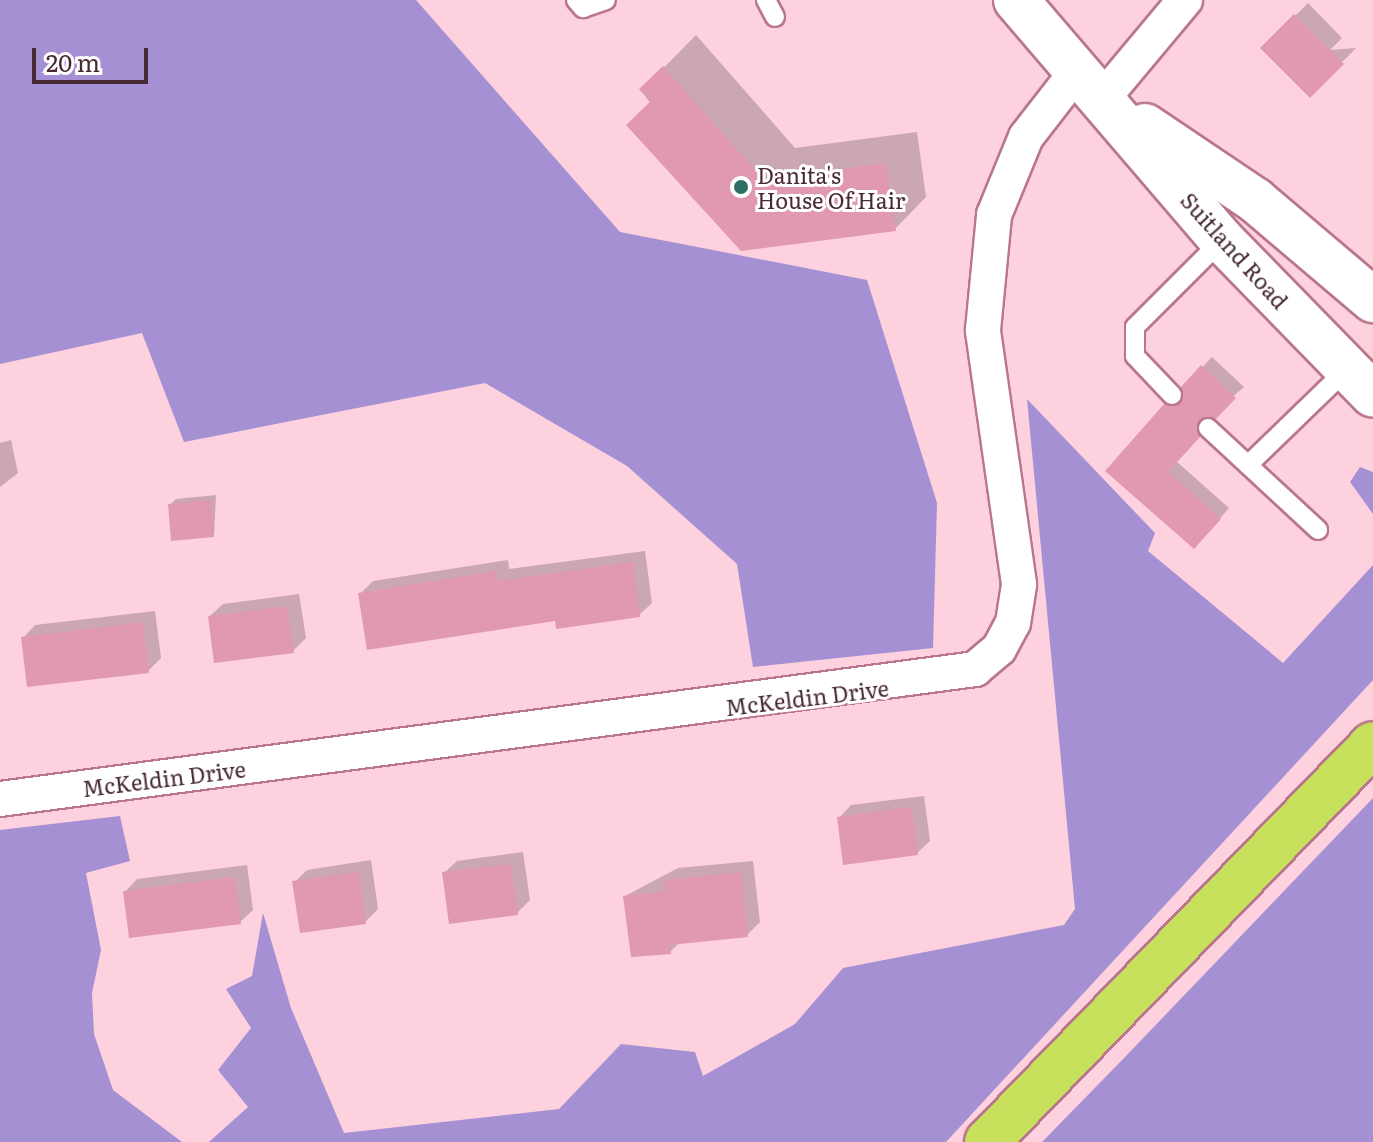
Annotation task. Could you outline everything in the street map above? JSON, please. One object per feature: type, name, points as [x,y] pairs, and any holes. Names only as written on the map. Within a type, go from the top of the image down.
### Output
[{"type":"highway","points":[[987,1142],[1373,744]]},
{"type":"main road","name":"Suitland Road","points":[[1019,1],[1222,240],[1360,382]]},
{"type":"main road","name":"Suitland Road","points":[[1091,84],[1255,200],[1373,300]]},
{"type":"street","name":"McKeldin Drive","points":[[0,799],[975,669],[999,649],[1013,623],[1019,584],[983,330],[994,215],[1026,137],[1185,0]]},
{"type":"lane","points":[[576,0],[583,8],[606,0]]},
{"type":"lane","points":[[1172,395],[1135,356],[1135,327],[1222,240]]},
{"type":"lane","points":[[1248,465],[1360,382]]},
{"type":"lane","points":[[1208,428],[1318,530]]},
{"type":"shaded area","points":[[0,0],[416,0],[620,232],[867,280],[937,503],[933,648],[753,667],[737,564],[627,466],[485,383],[184,442],[142,333],[0,364]]},
{"type":"shaded area","points":[[1027,399],[1155,533],[1148,551],[1283,663],[1373,565],[1373,680],[946,1142],[209,1142],[248,1107],[218,1070],[251,1028],[226,989],[252,976],[263,913],[291,1008],[344,1133],[559,1109],[621,1044],[695,1052],[703,1076],[795,1024],[843,968],[1064,925],[1075,909]]},
{"type":"shaded area","points":[[1360,467],[1373,472],[1373,514],[1350,482]]},
{"type":"shaded area","points":[[1373,798],[1373,1142],[1042,1142],[1126,1056]]},
{"type":"shaded area","points":[[120,816],[130,861],[86,873],[101,950],[92,993],[94,1034],[113,1090],[182,1142],[0,1142],[0,830]]},
{"type":"building","points":[[1294,14],[1344,64],[1310,98],[1260,48]]},
{"type":"building","points":[[663,66],[763,179],[886,163],[896,231],[741,251],[626,125],[650,102],[639,89]]},
{"type":"building","points":[[1201,365],[1236,398],[1216,419],[1200,419],[1200,437],[1168,472],[1221,519],[1194,549],[1105,471],[1164,404],[1181,403],[1181,387]]},
{"type":"building","points":[[211,500],[214,537],[171,541],[168,504]]},
{"type":"building","points":[[633,562],[640,617],[556,629],[555,621],[367,650],[358,593],[496,571],[497,581]]},
{"type":"building","points":[[287,606],[294,653],[214,663],[208,616]]},
{"type":"building","points":[[143,622],[149,673],[27,687],[21,637]]},
{"type":"building","points":[[912,807],[918,855],[843,865],[837,817]]},
{"type":"building","points":[[511,864],[518,915],[449,924],[442,872]]},
{"type":"building","points":[[359,872],[366,924],[300,933],[292,881]]},
{"type":"building","points":[[741,872],[748,937],[670,945],[671,954],[631,957],[623,896],[665,891],[664,880]]},
{"type":"building","points":[[235,877],[241,924],[129,938],[123,891]]},
{"type":"place","name":"Danita's House Of Hair","points":[[741,187]]}]
